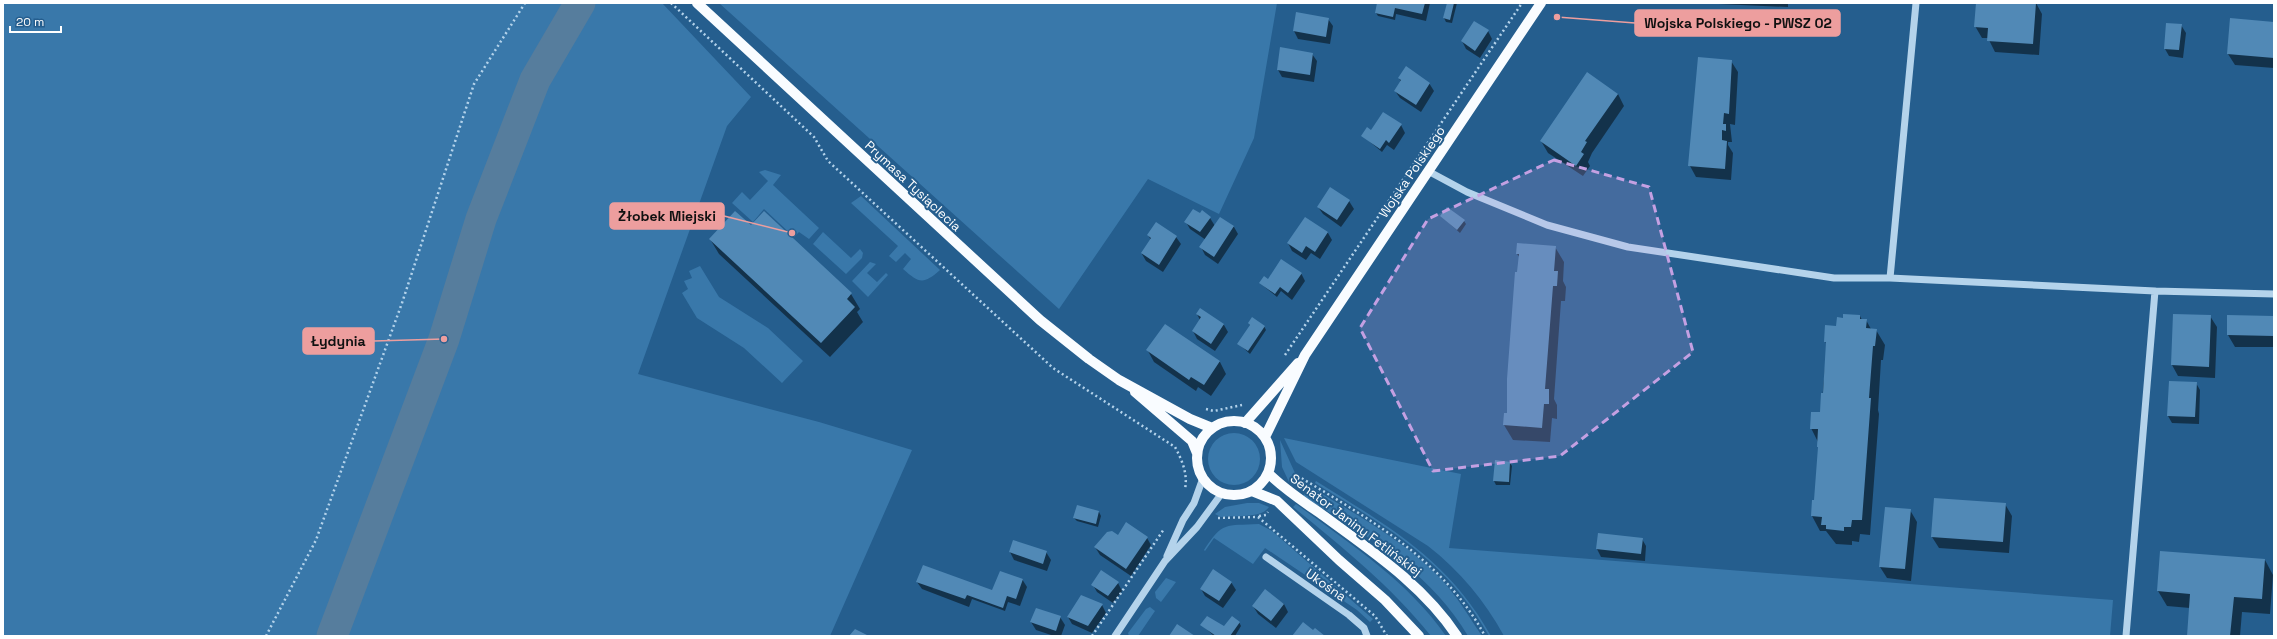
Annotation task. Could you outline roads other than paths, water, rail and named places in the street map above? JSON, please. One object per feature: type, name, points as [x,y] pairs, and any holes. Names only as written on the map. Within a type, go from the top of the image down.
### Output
[{"type":"main road","name":"Prymasa Tysiąclecia","points":[[697,3],[1040,320],[1089,359],[1119,380],[1181,431],[1192,441],[1197,453]]},
{"type":"main road","name":"Wojska Polskiego","points":[[1245,423],[1305,355],[1541,3]]},
{"type":"main road","name":"Wojska Polskiego","points":[[1265,437],[1305,355]]},
{"type":"main road","name":"Prymasa Tysiąclecia","points":[[1119,380],[1190,420],[1212,428]]},
{"type":"main road","points":[[1227,422],[1245,423],[1254,426],[1265,437],[1270,452],[1268,473],[1261,484],[1252,491],[1239,495],[1222,493],[1206,483],[1198,466],[1197,453],[1202,439],[1212,428],[1227,422]]},
{"type":"main road","name":"Senator Janiny Fetlińskiej","points":[[1268,473],[1286,490],[1390,565],[1420,590],[1457,636]]},
{"type":"main road","points":[[1252,491],[1277,501],[1284,507],[1339,560],[1385,600],[1419,636]]},
{"type":"street","points":[[1890,278],[1916,3]]},
{"type":"street","points":[[1428,171],[1467,192],[1547,225],[1628,247],[1834,278],[1890,278],[2155,291],[2274,294]]},
{"type":"street","points":[[2126,636],[2155,291]]},
{"type":"street","points":[[1165,561],[1183,520],[1194,503],[1203,478]]},
{"type":"street","points":[[1115,636],[1165,561],[1197,527],[1222,493]]},
{"type":"street","name":"Ukośna","points":[[1266,558],[1349,615],[1364,628],[1366,636]]},
{"type":"waterway","points":[[332,636],[444,339],[481,219],[535,80],[580,3]]},
{"type":"place","name":"Wojska Polskiego - PWSZ 02","points":[[1557,17]]},
{"type":"place","name":"Żłobek Miejski","points":[[792,233]]},
{"type":"place","name":"Łydynia","points":[[444,339]]}]
